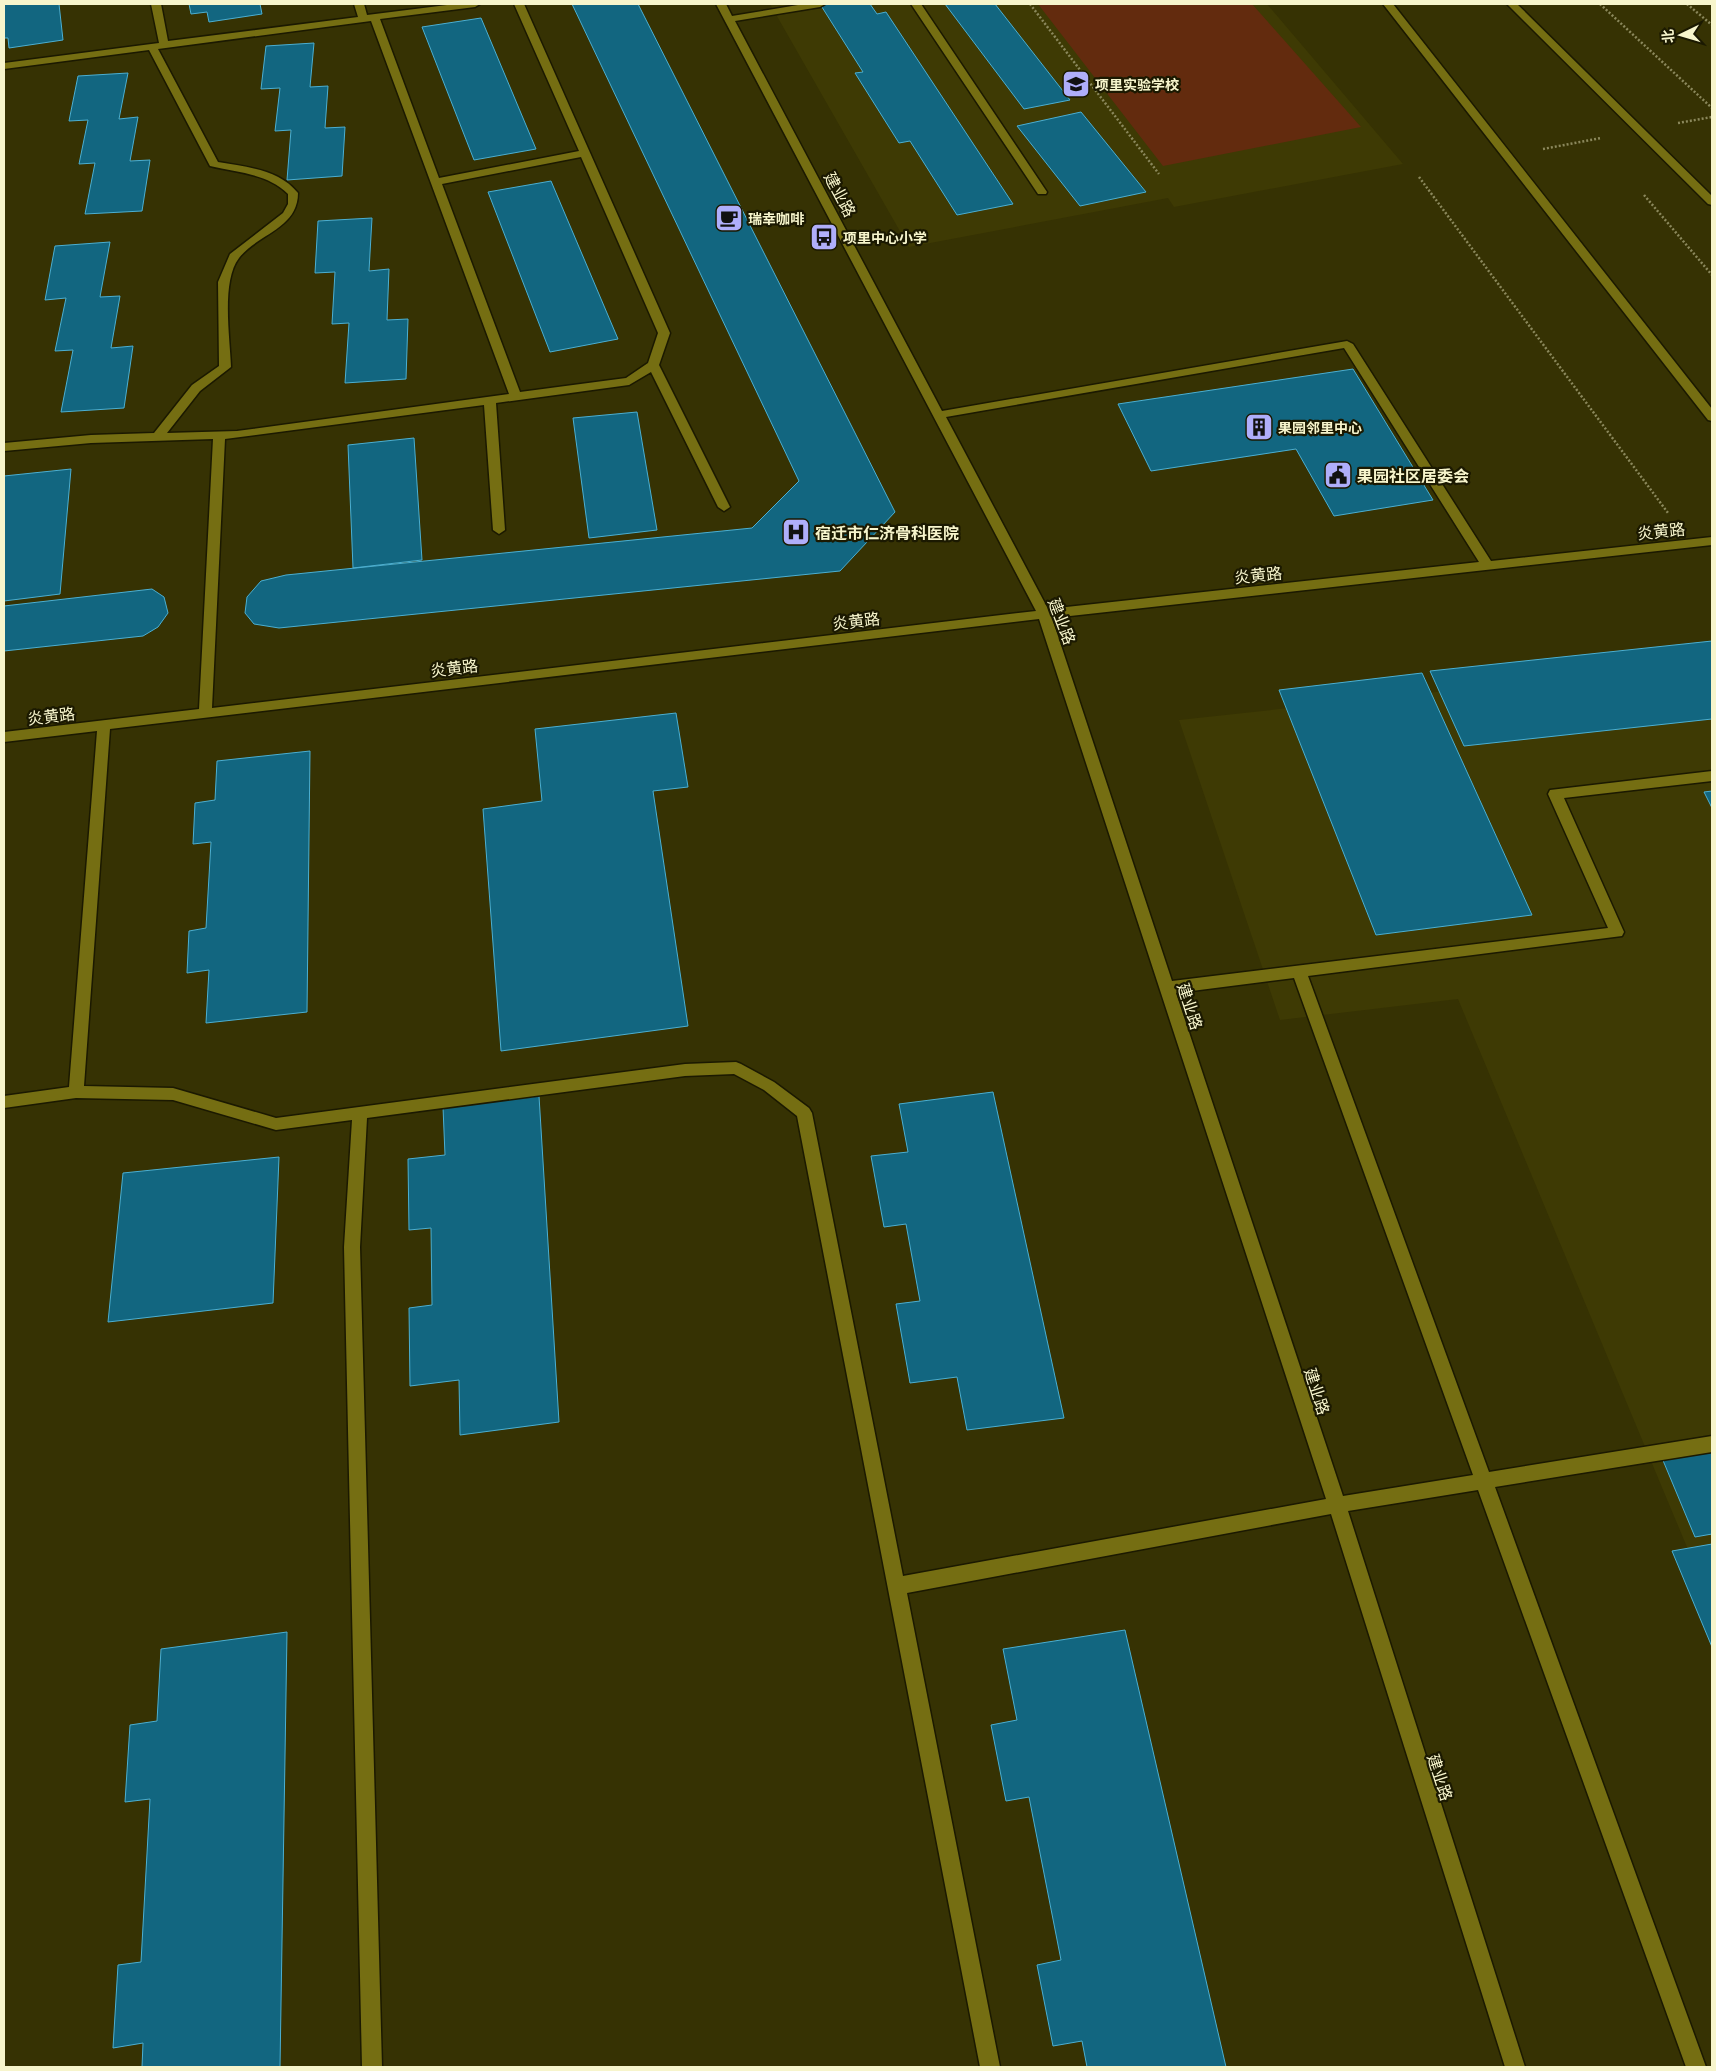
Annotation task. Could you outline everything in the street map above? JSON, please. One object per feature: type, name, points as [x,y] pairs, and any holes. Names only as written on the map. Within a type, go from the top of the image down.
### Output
[{"type":"street","points":[[156,4],[164,45]]},
{"type":"street","points":[[359,4],[368,18],[435,182],[516,397]]},
{"type":"street","points":[[4,66],[475,4]]},
{"type":"street","points":[[4,447],[91,439],[237,435],[629,381],[653,365],[664,333],[519,4]]},
{"type":"street","name":"建业路","points":[[721,4],[1044,614],[1337,1505],[1516,2067]]},
{"type":"street","points":[[729,19],[820,4]]},
{"type":"street","points":[[916,4],[1042,192]]},
{"type":"street","points":[[1388,4],[1569,232],[1712,417]]},
{"type":"street","points":[[1512,4],[1712,202]]},
{"type":"street","points":[[152,46],[214,164],[265,175],[284,182],[294,192],[293,204],[288,215],[234,256],[222,282],[225,367],[196,388],[158,437]]},
{"type":"street","points":[[435,182],[585,153]]},
{"type":"street","points":[[939,415],[1347,344],[1488,566]]},
{"type":"street","points":[[653,365],[724,507]]},
{"type":"street","points":[[490,400],[499,530]]},
{"type":"street","points":[[205,713],[218,436]]},
{"type":"street","name":"炎黄路","points":[[4,737],[1044,614],[1712,541]]},
{"type":"street","points":[[76,1092],[104,725]]},
{"type":"street","points":[[1167,988],[1617,932],[1555,794],[1712,776]]},
{"type":"street","points":[[1300,971],[1696,2067]]},
{"type":"street","points":[[4,1102],[76,1092],[173,1094],[276,1124],[685,1070],[736,1068],[769,1086],[804,1113],[990,2067]]},
{"type":"street","points":[[360,1113],[352,1247],[372,2067]]},
{"type":"street","points":[[896,1586],[1337,1505],[1712,1444]]},
{"type":"path","points":[[1030,4],[1159,174]]},
{"type":"path","points":[[1600,4],[1712,108]]},
{"type":"path","points":[[1688,4],[1712,25]]},
{"type":"path","points":[[1419,177],[1691,544]]},
{"type":"path","points":[[1644,194],[1712,274]]},
{"type":"shaded area","name":"项里实验学校","points":[[770,4],[1267,4],[1403,164],[1174,207],[1168,198],[909,247]]},
{"type":"shaded area","points":[[1038,4],[1252,4],[1361,127],[1163,166]]},
{"type":"shaded area","points":[[1712,662],[1712,1607],[1458,999],[1280,1020],[1179,720]]},
{"type":"building","points":[[4,4],[59,4],[63,40],[9,48],[8,38],[4,38]]},
{"type":"building","points":[[189,4],[260,4],[262,14],[209,22],[207,12],[191,14]]},
{"type":"building","points":[[572,4],[638,4],[895,512],[840,571],[279,628],[254,624],[245,613],[247,597],[261,581],[286,575],[752,528],[799,481]]},
{"type":"building","points":[[820,4],[870,4],[877,14],[886,12],[1013,204],[957,215],[910,141],[899,143],[855,73],[863,72]]},
{"type":"building","points":[[945,4],[995,4],[1070,100],[1024,109]]},
{"type":"building","points":[[481,18],[536,149],[474,160],[422,27]]},
{"type":"building","points":[[314,43],[310,87],[328,86],[325,128],[345,127],[342,176],[287,180],[291,130],[275,131],[280,88],[261,89],[266,46]]},
{"type":"building","points":[[128,73],[119,119],[138,117],[130,161],[150,160],[142,211],[85,214],[95,163],[79,164],[88,120],[69,121],[78,76]]},
{"type":"building","points":[[1081,112],[1146,192],[1080,206],[1017,126]]},
{"type":"building","points":[[551,181],[618,339],[550,352],[488,192]]},
{"type":"building","points":[[372,218],[369,271],[389,269],[387,320],[408,319],[406,379],[345,383],[349,323],[332,324],[335,272],[315,273],[318,221]]},
{"type":"building","points":[[110,242],[100,297],[120,296],[111,348],[133,346],[124,408],[61,412],[73,350],[55,351],[66,298],[45,300],[55,246]]},
{"type":"building","name":"果园邻里中心","points":[[1353,369],[1433,500],[1334,516],[1296,449],[1151,471],[1118,404]]},
{"type":"building","points":[[637,412],[657,530],[589,538],[573,418]]},
{"type":"building","points":[[414,438],[422,560],[353,568],[348,445]]},
{"type":"building","points":[[71,469],[60,594],[4,601],[4,476]]},
{"type":"building","points":[[152,589],[164,597],[168,613],[158,627],[143,636],[4,651],[4,606]]},
{"type":"building","points":[[1712,641],[1712,719],[1464,746],[1430,671]]},
{"type":"building","points":[[1422,673],[1532,915],[1376,935],[1279,690]]},
{"type":"building","points":[[676,713],[688,787],[653,791],[688,1026],[501,1051],[483,809],[542,801],[535,729]]},
{"type":"building","points":[[310,751],[307,1012],[206,1023],[209,970],[187,973],[189,931],[206,928],[211,842],[193,844],[195,803],[215,800],[217,761]]},
{"type":"building","points":[[1712,791],[1712,808],[1704,792]]},
{"type":"building","points":[[993,1092],[1064,1418],[967,1430],[957,1377],[910,1383],[896,1304],[920,1301],[906,1224],[884,1227],[871,1156],[908,1152],[899,1104]]},
{"type":"building","points":[[539,1096],[559,1422],[460,1435],[459,1380],[410,1386],[409,1308],[432,1305],[431,1228],[409,1230],[408,1159],[445,1155],[443,1107]]},
{"type":"building","points":[[279,1157],[273,1303],[108,1322],[123,1173]]},
{"type":"building","points":[[1712,1450],[1712,1534],[1695,1537],[1662,1458]]},
{"type":"building","points":[[1712,1544],[1712,1647],[1672,1551]]},
{"type":"building","points":[[1125,1630],[1226,2067],[1087,2067],[1082,2041],[1053,2046],[1037,1965],[1061,1960],[1029,1797],[1006,1801],[991,1725],[1017,1720],[1003,1649]]},
{"type":"building","points":[[287,1632],[280,2067],[142,2067],[143,2043],[113,2048],[118,1965],[141,1962],[150,1799],[125,1802],[130,1725],[157,1721],[161,1649]]},
{"type":"place","name":"项里实验学校","points":[[1076,84]]},
{"type":"place","name":"瑞幸咖啡","points":[[729,218]]},
{"type":"place","name":"项里中心小学","points":[[824,237]]},
{"type":"place","name":"果园邻里中心","points":[[1259,427]]},
{"type":"place","name":"果园社区居委会","points":[[1338,475]]},
{"type":"place","name":"宿迁市仁济骨科医院","points":[[796,532]]}]
